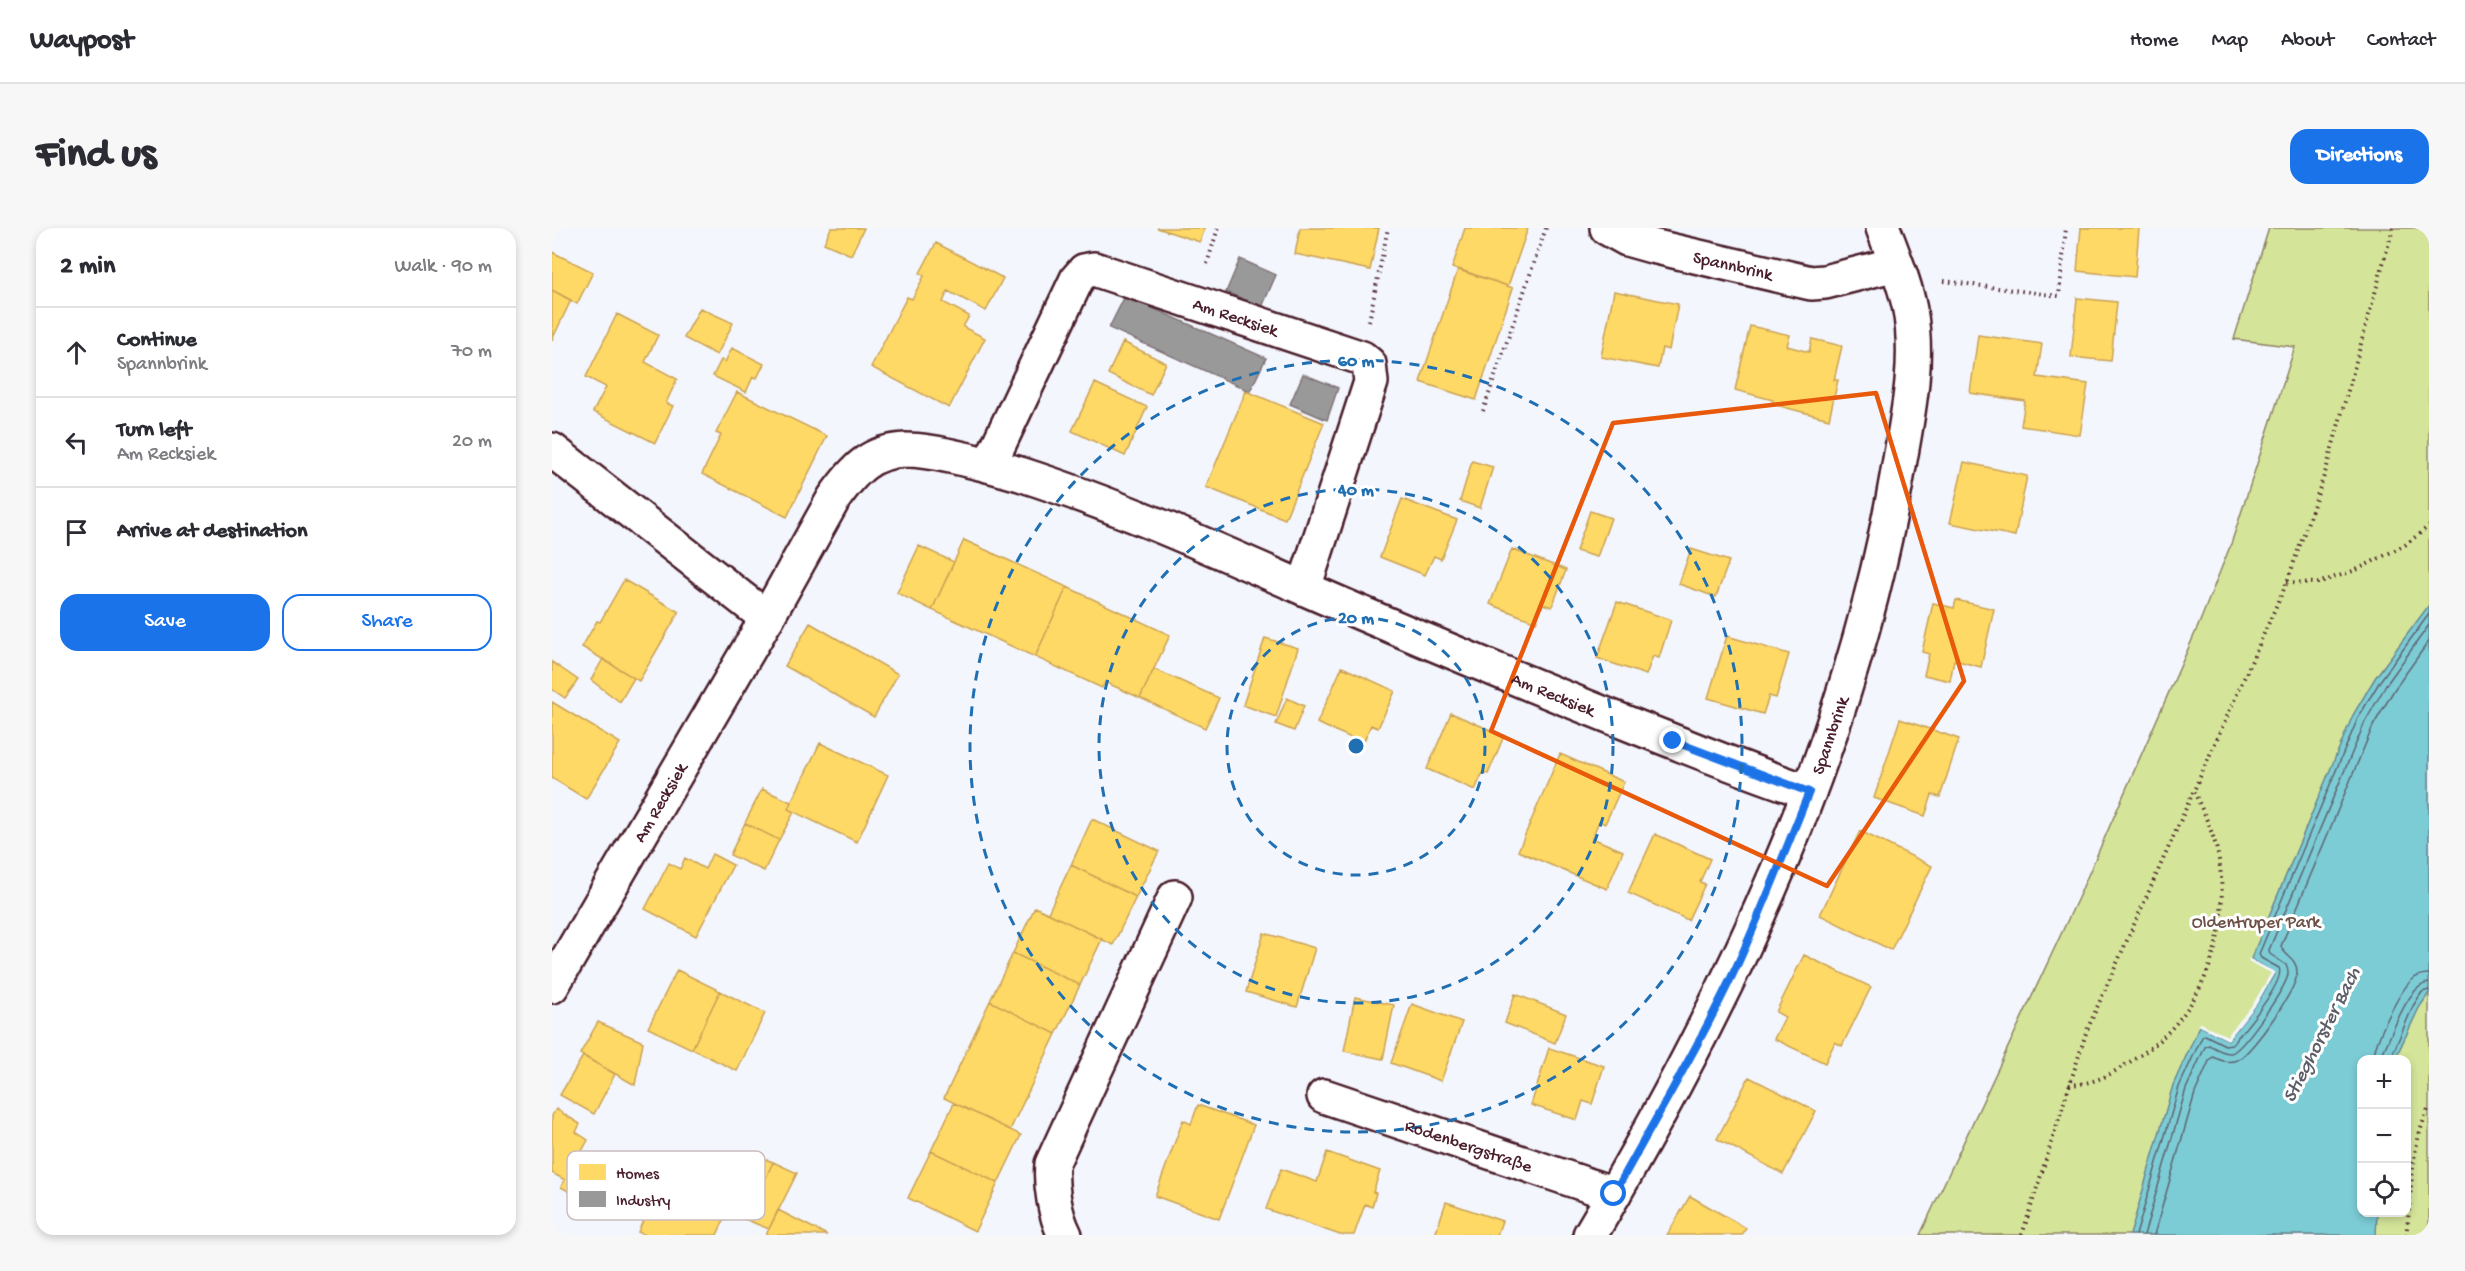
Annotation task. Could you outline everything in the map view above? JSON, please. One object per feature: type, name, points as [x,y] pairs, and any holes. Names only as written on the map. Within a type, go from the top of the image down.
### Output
[{"type":"street","name":"Spannbrink","points":[[1606,228],[1627,239],[1652,246],[1811,283],[1825,282],[1896,264]]},
{"type":"street","name":"Spannbrink","points":[[1590,1235],[1709,1021],[1738,962],[1809,792],[1853,667],[1887,534],[1909,407],[1913,344],[1910,309],[1884,228]]},
{"type":"street","name":"Am Recksiek","points":[[989,465],[1077,279],[1084,271],[1094,268],[1362,358]]},
{"type":"street","points":[[1304,588],[1371,381],[1369,364],[1362,358]]},
{"type":"street","points":[[552,450],[767,618]]},
{"type":"street","name":"Am Recksiek","points":[[552,986],[767,618],[834,498],[846,480],[862,465],[882,452],[908,450],[989,465],[1084,495],[1155,523],[1557,696],[1809,792]]},
{"type":"street","points":[[1063,1231],[1051,1177],[1052,1164],[1174,897]]},
{"type":"street","name":"Rodenbergstraße","points":[[1324,1096],[1614,1194]]},
{"type":"path","points":[[1362,358],[1388,228]]},
{"type":"path","points":[[1483,411],[1546,228]]},
{"type":"path","points":[[1896,264],[1942,281],[2059,296],[2066,228]]},
{"type":"path","points":[[2022,1235],[2087,1030],[2287,582],[2326,470],[2393,228]]},
{"type":"path","points":[[2287,582],[2318,583],[2356,570],[2405,546],[2429,526]]},
{"type":"path","points":[[2069,1085],[2091,1083],[2113,1073],[2151,1048],[2192,1005],[2210,967],[2218,934],[2222,896],[2218,858],[2208,821],[2194,791]]},
{"type":"path","points":[[2406,1235],[2414,1152],[2418,1132],[2429,1107]]},
{"type":"highlighted area","points":[[1876,393],[1964,681],[1827,886],[1491,731],[1613,423]]},
{"type":"green space","name":"Oldentruper Park","points":[[2269,228],[2429,228],[2429,1235],[1920,1235],[2078,898],[2199,624],[2231,544],[2295,347],[2234,339]]},
{"type":"water","name":"Stieghorster Bach","points":[[2429,605],[2429,993],[2419,1008],[2397,1055],[2357,1055],[2357,1217],[2377,1217],[2376,1235],[2130,1235],[2173,1085],[2200,1026],[2228,1040],[2256,1005],[2275,973],[2251,959],[2353,715],[2375,678]]},
{"type":"pier","points":[[2248,958],[2275,972],[2256,1005],[2228,1040],[2198,1025],[2201,1023],[2227,1036],[2253,1004],[2271,973],[2249,962]]},
{"type":"building: Homes","points":[[831,228],[864,228],[851,255],[824,243]]},
{"type":"building: Homes","points":[[1157,228],[1205,228],[1200,242]]},
{"type":"building: Homes","points":[[1300,228],[1379,228],[1370,270],[1295,254]]},
{"type":"building: Homes","points":[[1465,228],[1528,228],[1508,286],[1452,268]]},
{"type":"building: Homes","points":[[2081,228],[2139,228],[2135,277],[2077,271]]},
{"type":"building: Homes","points":[[936,243],[1003,278],[986,311],[948,291],[943,302],[969,316],[963,327],[985,338],[949,408],[871,367],[907,297],[912,299],[924,276],[920,273]]},
{"type":"building: Homes","points":[[552,252],[593,272],[577,304],[552,290]]},
{"type":"building: Homes","points":[[1458,269],[1513,288],[1476,400],[1420,382]]},
{"type":"building: Homes","points":[[552,290],[571,300],[552,340]]},
{"type":"building: Homes","points":[[1614,291],[1678,304],[1669,350],[1662,348],[1658,368],[1601,357]]},
{"type":"building: Homes","points":[[2077,298],[2117,302],[2111,361],[2071,357]]},
{"type":"building: Homes","points":[[700,308],[733,323],[717,355],[684,338]]},
{"type":"building: Homes","points":[[617,314],[658,335],[645,362],[677,379],[666,403],[673,406],[655,443],[593,412],[606,387],[586,377]]},
{"type":"building: Homes","points":[[1750,326],[1790,335],[1787,346],[1809,352],[1812,339],[1842,346],[1834,380],[1838,380],[1829,419],[1772,404],[1773,400],[1735,390]]},
{"type":"building: Homes","points":[[1978,335],[2042,344],[2037,377],[2088,384],[2080,435],[2021,426],[2025,401],[1970,393]]},
{"type":"building: Homes","points":[[1123,342],[1166,363],[1151,395],[1108,374]]},
{"type":"building: Homes","points":[[732,348],[764,364],[757,378],[753,377],[746,392],[713,376],[721,360],[725,362]]},
{"type":"building: Homes","points":[[1095,383],[1147,407],[1125,456],[1072,431]]},
{"type":"building: Homes","points":[[1246,391],[1324,423],[1285,519],[1206,487]]},
{"type":"building: Homes","points":[[737,392],[827,436],[787,517],[702,474],[721,435],[716,433]]},
{"type":"building: Homes","points":[[1472,461],[1493,467],[1480,508],[1460,501]]},
{"type":"building: Homes","points":[[1964,462],[2027,476],[2015,536],[1950,523]]},
{"type":"building: Homes","points":[[1402,499],[1457,520],[1441,559],[1434,556],[1425,575],[1380,557]]},
{"type":"building: Homes","points":[[1590,511],[1611,518],[1597,557],[1576,551]]},
{"type":"building: Homes","points":[[964,540],[1067,587],[1035,657],[932,610]]},
{"type":"building: Homes","points":[[919,546],[954,562],[932,610],[897,593]]},
{"type":"building: Homes","points":[[1512,549],[1566,570],[1552,607],[1543,604],[1536,622],[1490,604]]},
{"type":"building: Homes","points":[[1691,549],[1729,561],[1716,597],[1679,584]]},
{"type":"building: Homes","points":[[624,580],[679,612],[639,681],[582,647],[597,621],[600,622]]},
{"type":"building: Homes","points":[[1067,587],[1170,635],[1140,698],[1105,682],[1102,688],[1035,657]]},
{"type":"building: Homes","points":[[1956,600],[1994,609],[1981,667],[1954,660],[1950,681],[1924,675],[1929,654],[1922,652],[1933,603],[1954,608]]},
{"type":"building: Homes","points":[[1617,602],[1671,620],[1659,658],[1653,656],[1646,675],[1597,658]]},
{"type":"building: Homes","points":[[810,623],[898,674],[874,717],[785,666]]},
{"type":"building: Homes","points":[[1727,636],[1789,654],[1776,698],[1769,696],[1763,714],[1708,698]]},
{"type":"building: Homes","points":[[1265,638],[1298,648],[1276,717],[1243,705]]},
{"type":"building: Homes","points":[[603,659],[634,678],[620,702],[591,680]]},
{"type":"building: Homes","points":[[552,662],[578,680],[565,698],[552,689]]},
{"type":"building: Homes","points":[[1342,667],[1395,691],[1378,728],[1371,725],[1363,743],[1317,723]]},
{"type":"building: Homes","points":[[1154,669],[1219,698],[1205,728],[1140,698]]},
{"type":"building: Homes","points":[[1287,698],[1304,706],[1294,731],[1276,724]]},
{"type":"building: Homes","points":[[552,702],[620,743],[586,799],[552,778]]},
{"type":"building: Homes","points":[[1451,713],[1504,736],[1488,774],[1483,772],[1475,790],[1427,769]]},
{"type":"building: Homes","points":[[1900,719],[1959,739],[1940,797],[1932,795],[1925,816],[1874,798]]},
{"type":"building: Homes","points":[[820,743],[888,775],[857,842],[788,809]]},
{"type":"building: Homes","points":[[1560,754],[1624,782],[1605,824],[1599,821],[1592,838],[1623,851],[1607,889],[1518,851]]},
{"type":"building: Homes","points":[[762,789],[791,802],[788,809],[794,812],[779,840],[745,823]]},
{"type":"building: Homes","points":[[1092,819],[1159,851],[1136,897],[1071,865]]},
{"type":"building: Homes","points":[[745,823],[779,840],[764,871],[730,855]]},
{"type":"building: Homes","points":[[1860,831],[1932,866],[1891,950],[1820,915]]},
{"type":"building: Homes","points":[[1655,834],[1710,859],[1700,882],[1705,884],[1688,920],[1628,893]]},
{"type":"building: Homes","points":[[712,854],[733,865],[696,936],[645,909],[669,863],[680,869],[685,858],[705,869]]},
{"type":"building: Homes","points":[[1071,865],[1136,897],[1113,945],[1048,913]]},
{"type":"building: Homes","points":[[1035,907],[1102,939],[1080,985],[1013,953]]},
{"type":"building: Homes","points":[[1264,933],[1315,948],[1297,1007],[1246,992]]},
{"type":"building: Homes","points":[[1013,953],[1080,985],[1056,1034],[990,1001]]},
{"type":"building: Homes","points":[[1804,955],[1871,987],[1842,1046],[1835,1042],[1825,1063],[1774,1039],[1785,1017],[1776,1012]]},
{"type":"building: Homes","points":[[677,970],[720,991],[692,1049],[648,1028]]},
{"type":"building: Homes","points":[[720,991],[765,1013],[737,1071],[692,1049]]},
{"type":"building: Homes","points":[[1515,994],[1566,1014],[1555,1043],[1505,1023]]},
{"type":"building: Homes","points":[[1355,997],[1394,1005],[1383,1059],[1344,1051]]},
{"type":"building: Homes","points":[[990,1001],[1056,1034],[1010,1130],[944,1098]]},
{"type":"building: Homes","points":[[1412,1004],[1462,1022],[1441,1081],[1391,1063]]},
{"type":"building: Homes","points":[[598,1022],[643,1042],[635,1085],[580,1054]]},
{"type":"building: Homes","points":[[1549,1048],[1604,1066],[1592,1104],[1583,1101],[1577,1120],[1531,1105]]},
{"type":"building: Homes","points":[[583,1056],[615,1074],[594,1114],[560,1095]]},
{"type":"building: Homes","points":[[1749,1077],[1816,1111],[1783,1174],[1717,1139]]},
{"type":"building: Homes","points":[[954,1103],[1021,1135],[998,1183],[931,1151]]},
{"type":"building: Homes","points":[[1198,1105],[1254,1125],[1219,1219],[1155,1196],[1183,1120],[1191,1124]]},
{"type":"building: Homes","points":[[556,1109],[580,1124],[576,1132],[588,1140],[582,1151],[567,1151],[567,1190],[561,1187],[565,1180],[552,1173],[552,1116]]},
{"type":"building: Homes","points":[[931,1151],[998,1183],[975,1231],[908,1198]]},
{"type":"building: Homes","points":[[1327,1152],[1380,1171],[1373,1192],[1376,1193],[1372,1207],[1365,1204],[1354,1235],[1340,1235],[1266,1209],[1281,1169],[1317,1182]]},
{"type":"building: Homes","points":[[765,1159],[773,1162],[765,1180]]},
{"type":"building: Homes","points":[[773,1162],[797,1173],[769,1229],[747,1220],[765,1220],[765,1180]]},
{"type":"building: Homes","points":[[1690,1196],[1746,1228],[1742,1235],[1667,1235]]},
{"type":"building: Homes","points":[[1446,1202],[1502,1221],[1497,1235],[1435,1235]]},
{"type":"building: Homes","points":[[778,1210],[827,1235],[766,1235]]},
{"type":"building: Homes","points":[[643,1220],[724,1220],[717,1235],[646,1235],[638,1232]]},
{"type":"building: Industry","points":[[1240,259],[1276,275],[1262,307],[1226,292]]},
{"type":"building: Industry","points":[[1125,296],[1266,358],[1250,391],[1109,328]]},
{"type":"building: Industry","points":[[1303,374],[1338,388],[1327,420],[1290,404]]},
{"type":"route","points":[[1614,1194],[1709,1021],[1738,962],[1809,792],[1673,741]]}]
